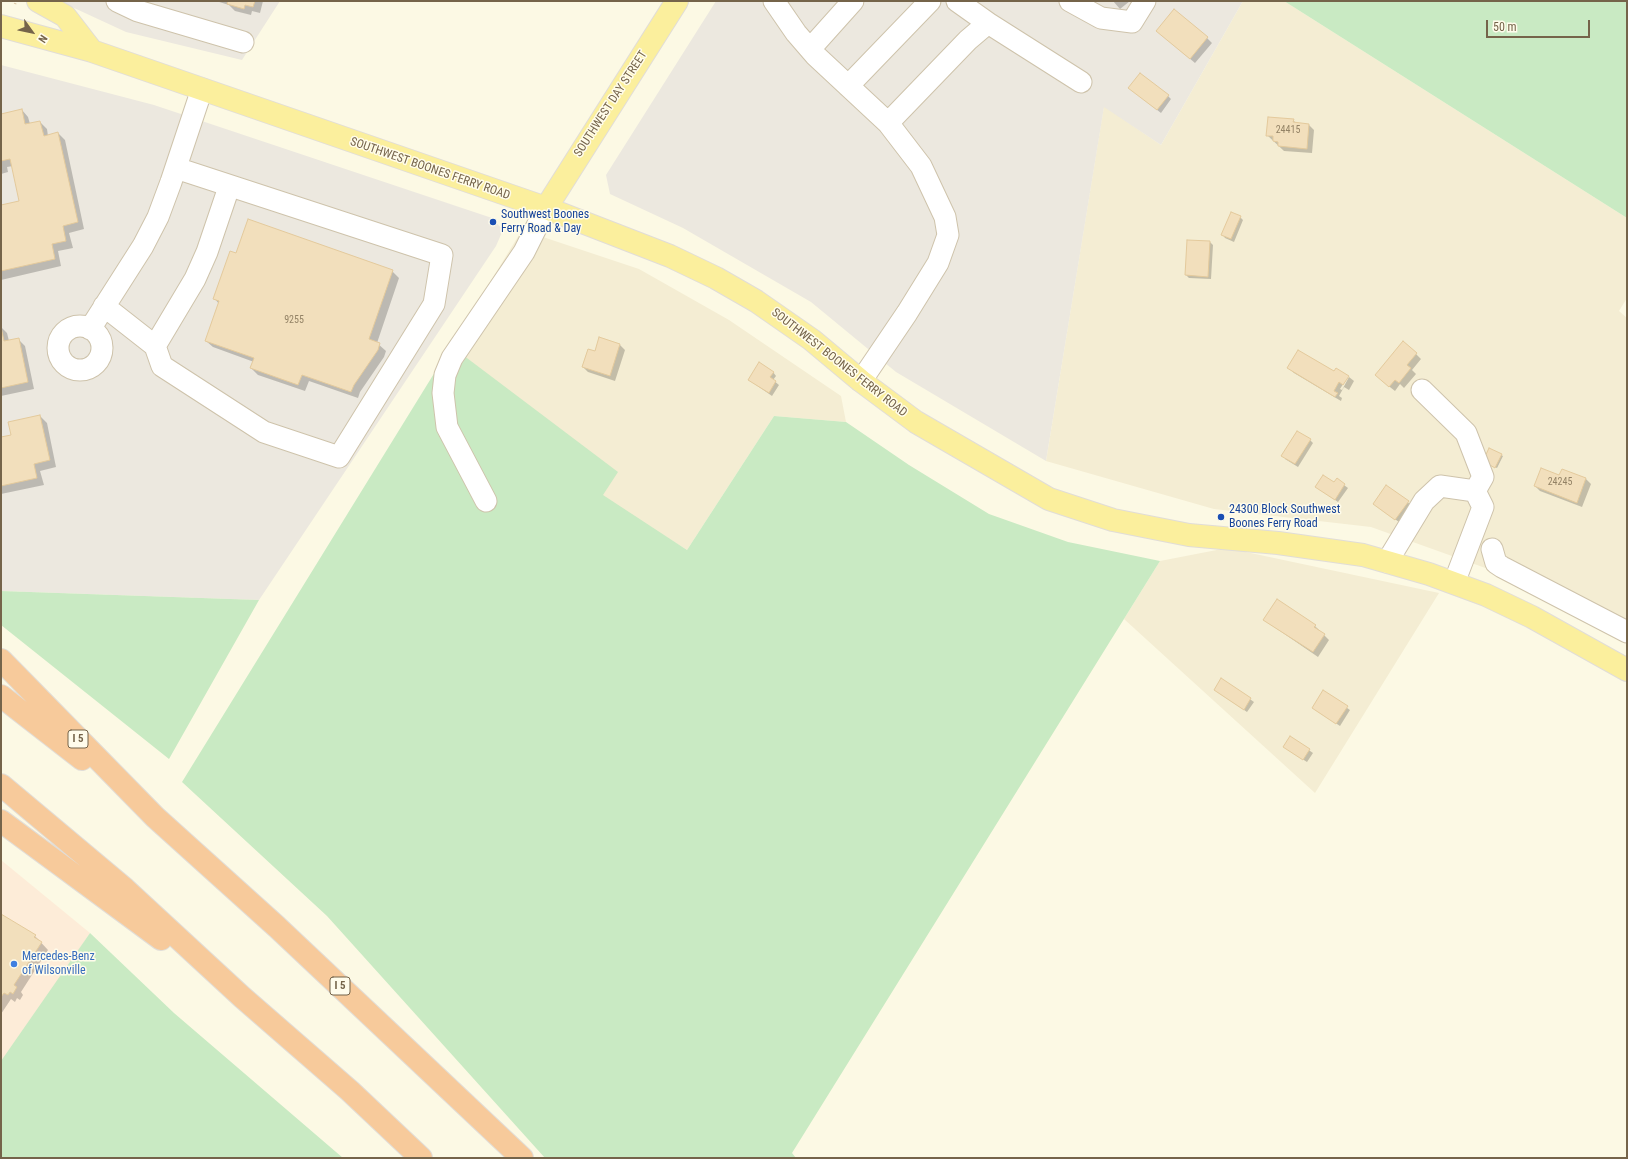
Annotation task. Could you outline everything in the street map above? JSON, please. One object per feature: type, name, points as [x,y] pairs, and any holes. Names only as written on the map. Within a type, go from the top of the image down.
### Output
[{"type":"highway","name":"I 5","points":[[1,660],[156,817],[311,959],[522,1158]]},
{"type":"highway","name":"I 5","points":[[1,696],[156,817]]},
{"type":"highway","points":[[1,785],[125,889],[242,997],[350,1091],[421,1158]]},
{"type":"highway","points":[[1,821],[242,997]]},
{"type":"main road","points":[[38,1],[65,16],[92,51]]},
{"type":"main road","name":"SOUTHWEST DAY STREET","points":[[546,208],[677,1]]},
{"type":"main road","name":"SOUTHWEST BOONES FERRY ROAD","points":[[1,26],[92,51],[546,208],[670,256],[737,289],[805,335],[861,381],[932,433],[1049,499],[1113,520],[1189,535],[1278,542],[1363,555],[1387,562],[1454,583],[1486,595],[1532,617],[1627,670]]},
{"type":"street","points":[[117,1],[138,11],[243,42]]},
{"type":"street","points":[[774,1],[810,49],[888,123],[921,166],[945,217],[948,236],[938,263],[907,313],[861,381]]},
{"type":"street","points":[[810,49],[853,1]]},
{"type":"street","points":[[848,86],[930,1]]},
{"type":"street","points":[[957,1],[988,23],[1080,82]]},
{"type":"street","points":[[1070,1],[1101,18],[1132,22],[1145,1]]},
{"type":"street","points":[[888,123],[968,40],[988,23]]},
{"type":"street","points":[[90,328],[143,246],[158,217],[202,89]]},
{"type":"street","points":[[104,306],[155,346],[162,366],[264,432],[338,457],[434,304],[442,255],[229,187],[176,168]]},
{"type":"street","points":[[155,346],[195,279],[207,252],[229,187]]},
{"type":"street","points":[[486,501],[447,428],[443,393],[445,376],[452,358],[524,252],[546,208]]},
{"type":"street","points":[[1422,390],[1466,433],[1483,477],[1475,491]]},
{"type":"street","points":[[1387,562],[1424,501],[1440,486],[1475,491]]},
{"type":"street","points":[[1454,583],[1482,507],[1475,491]]},
{"type":"street","points":[[1492,549],[1496,562],[1502,567],[1627,632]]},
{"type":"shaded area","points":[[59,1],[280,1],[242,60],[126,32]]},
{"type":"shaded area","points":[[716,1],[1243,1],[1161,145],[1104,107],[1046,461],[896,372],[811,302],[683,228],[610,194],[606,175]]},
{"type":"shaded area","points":[[1243,1],[1284,1],[1627,218],[1627,298],[1619,311],[1627,318],[1627,643],[1491,570],[1371,527],[1214,509],[1046,461],[1104,106],[1161,145]]},
{"type":"shaded area","points":[[1,65],[154,105],[492,218],[503,230],[496,246],[259,600],[1,591]]},
{"type":"shaded area","points":[[522,230],[639,269],[729,320],[841,396],[846,422],[774,416],[687,550],[602,497],[451,346]]},
{"type":"shaded area","points":[[1227,548],[1439,593],[1315,793],[1124,619],[1160,561]]},
{"type":"shaded area","points":[[1,860],[90,933],[1,1072]]},
{"type":"green space","points":[[1284,1],[1627,1],[1627,218]]},
{"type":"green space","points":[[451,346],[618,472],[603,495],[687,550],[774,416],[846,422],[909,465],[989,514],[1068,542],[1160,561],[792,1153],[796,1158],[545,1158],[327,916],[182,782]]},
{"type":"green space","points":[[1,591],[259,600],[169,759],[1,625]]},
{"type":"green space","points":[[90,933],[174,1013],[343,1158],[1,1158],[1,1061]]},
{"type":"building","points":[[228,1],[255,1],[253,7],[245,5],[244,9],[227,4]]},
{"type":"building","points":[[1174,9],[1208,37],[1190,59],[1156,31]]},
{"type":"building","points":[[1140,73],[1169,95],[1157,110],[1128,88]]},
{"type":"building","points":[[22,109],[25,124],[40,121],[44,136],[58,132],[78,222],[63,226],[66,241],[52,244],[55,259],[1,271],[1,205],[19,201],[10,159],[1,161],[1,114]]},
{"type":"building","points":[[1268,117],[1294,119],[1293,122],[1309,124],[1307,149],[1278,146],[1278,142],[1273,141],[1273,136],[1266,136]]},
{"type":"building","points":[[1231,212],[1241,216],[1231,239],[1221,235]]},
{"type":"building","points":[[248,219],[393,270],[369,339],[380,343],[378,350],[354,385],[351,392],[302,375],[298,385],[250,368],[254,358],[205,341],[219,301],[213,299],[230,251],[236,253]]},
{"type":"building","points":[[1187,240],[1210,241],[1208,277],[1185,275]]},
{"type":"building","points":[[1,327],[4,341],[19,338],[28,382],[1,388]]},
{"type":"building","points":[[599,337],[620,344],[610,376],[582,367],[588,349],[595,351]]},
{"type":"building","points":[[1403,341],[1417,353],[1407,365],[1411,368],[1399,383],[1395,380],[1389,387],[1375,375]]},
{"type":"building","points":[[1298,350],[1334,371],[1336,368],[1349,376],[1343,385],[1339,382],[1334,391],[1338,393],[1335,397],[1287,368]]},
{"type":"building","points":[[759,362],[774,372],[770,377],[776,381],[769,393],[748,380]]},
{"type":"building","points":[[40,415],[50,460],[34,464],[37,478],[1,486],[1,437],[11,435],[8,422]]},
{"type":"building","points":[[1297,431],[1311,439],[1295,464],[1281,456]]},
{"type":"building","points":[[1489,448],[1502,454],[1495,468],[1483,461]]},
{"type":"building","points":[[1541,468],[1559,475],[1562,469],[1586,478],[1577,503],[1534,486]]},
{"type":"building","points":[[1323,475],[1334,482],[1337,478],[1345,484],[1335,500],[1315,487]]},
{"type":"building","points":[[1386,485],[1409,501],[1395,520],[1373,504]]},
{"type":"building","points":[[1277,599],[1316,625],[1314,627],[1325,634],[1313,652],[1263,620]]},
{"type":"building","points":[[1221,678],[1251,698],[1244,710],[1214,690]]},
{"type":"building","points":[[1323,690],[1348,706],[1336,724],[1312,708]]},
{"type":"building","points":[[1290,736],[1310,749],[1303,760],[1283,747]]},
{"type":"building","name":"Mercedes-Benz of Wilsonville","points":[[1,914],[36,935],[34,937],[42,942],[14,985],[17,987],[13,994],[10,992],[8,995],[4,993],[1,997]]},
{"type":"place","name":"Southwest Boones Ferry Road & Day","points":[[493,222]]},
{"type":"place","name":"24300 Block Southwest Boones Ferry Road","points":[[1221,517]]},
{"type":"place","name":"Mercedes-Benz of Wilsonville","points":[[14,964]]}]
